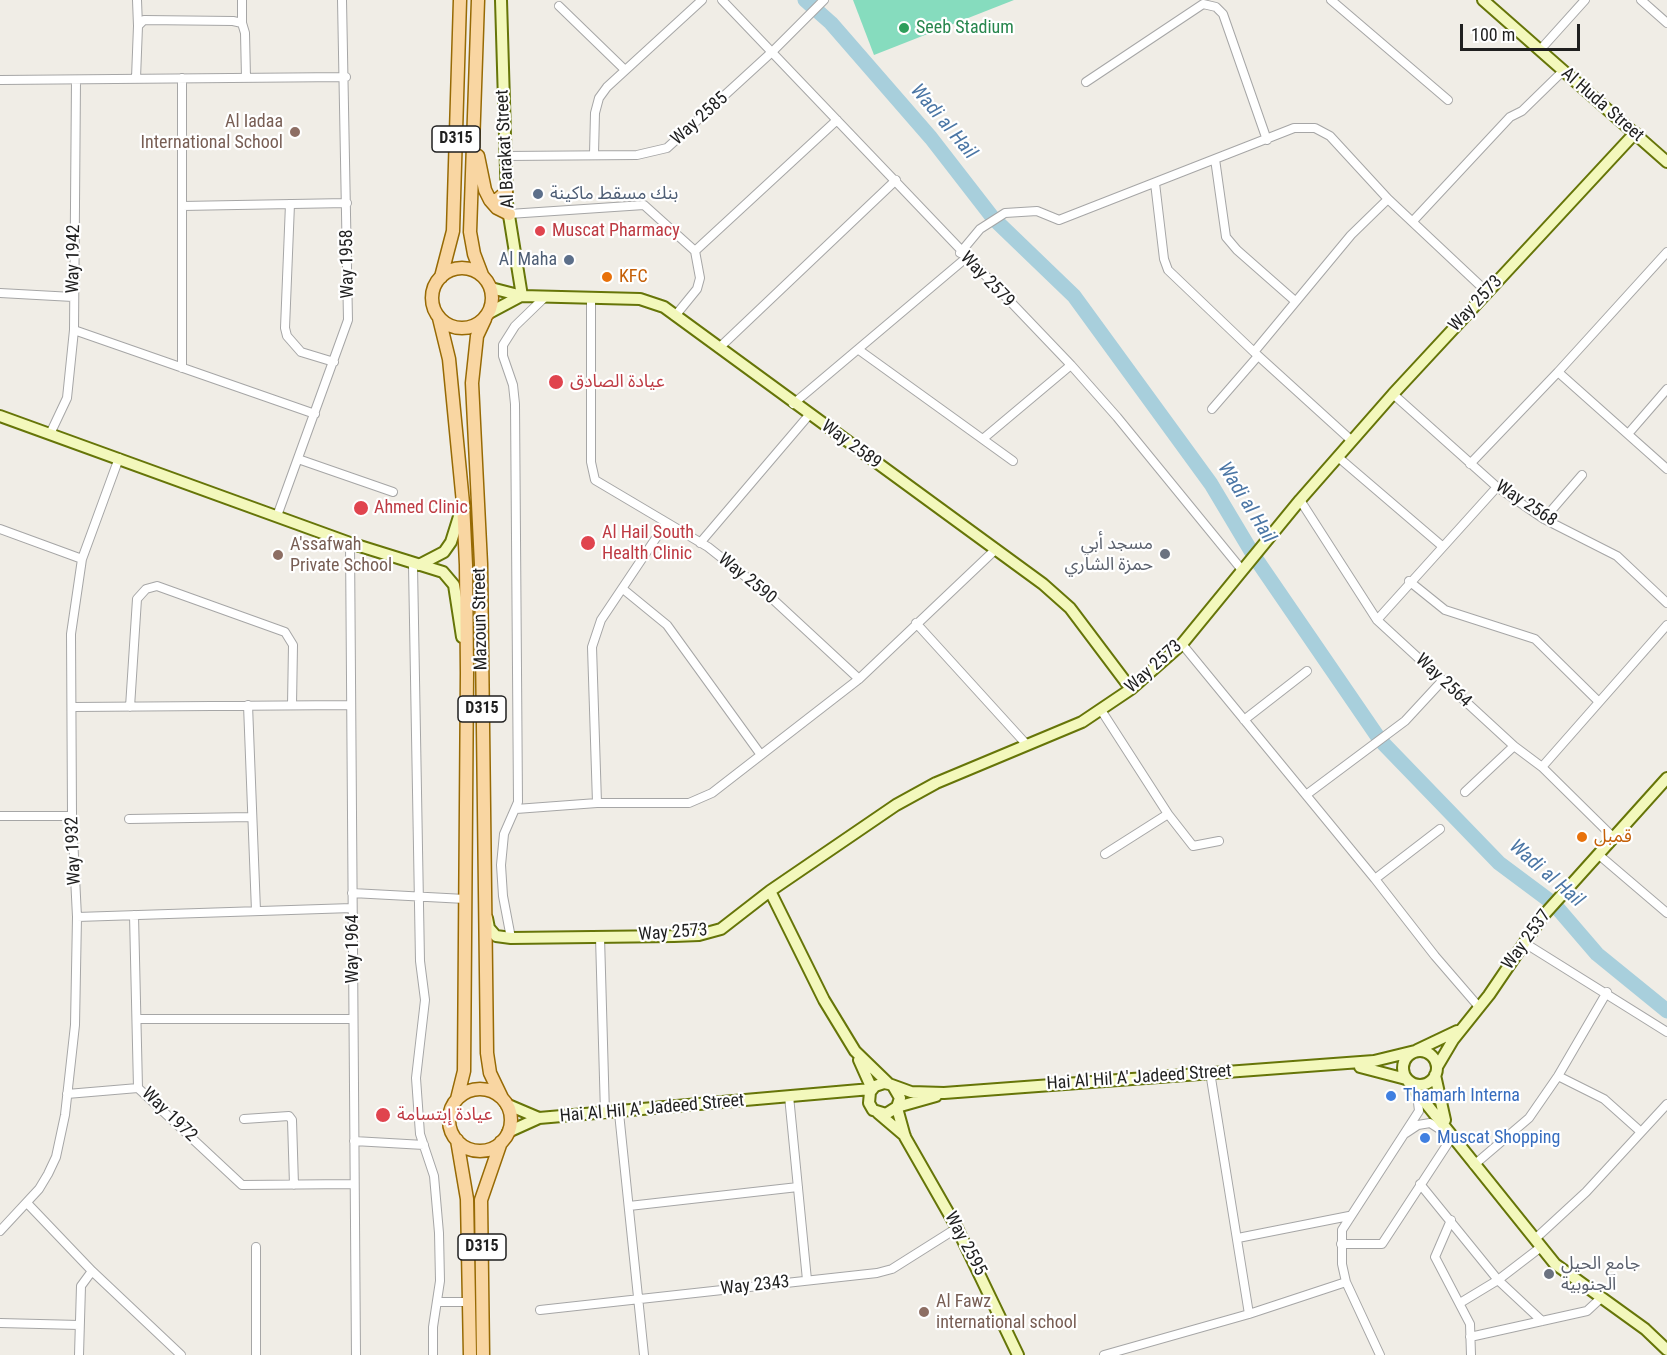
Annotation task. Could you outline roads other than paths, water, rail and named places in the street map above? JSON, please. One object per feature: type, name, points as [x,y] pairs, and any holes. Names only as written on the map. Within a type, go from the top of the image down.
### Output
[{"type":"main road","name":"D315","points":[[439,318],[432,301],[435,284],[441,277],[453,224],[460,0]]},
{"type":"main road","name":"D315","points":[[478,0],[470,232],[474,254],[493,296],[487,316]]},
{"type":"main road","points":[[475,103],[479,167],[490,200],[497,208],[509,214]]},
{"type":"main road","points":[[490,200],[497,200],[506,192]]},
{"type":"main road","points":[[441,277],[456,268],[474,270],[482,275]]},
{"type":"main road","points":[[439,318],[447,324],[465,328],[477,325],[487,316]]},
{"type":"main road","name":"Mazoun Street","points":[[487,316],[477,336],[472,383],[481,564],[487,1053],[490,1073],[504,1101]]},
{"type":"main road","name":"Mazoun Street","points":[[439,318],[449,359],[463,503],[467,673],[464,1071],[457,1099]]},
{"type":"main road","points":[[457,1099],[465,1093],[484,1089],[504,1101]]},
{"type":"main road","name":"D315","points":[[457,1099],[449,1115],[449,1124],[457,1140],[467,1199],[470,1355]]},
{"type":"main road","name":"D315","points":[[483,1355],[481,1200],[510,1123],[504,1101]]},
{"type":"main road","points":[[457,1140],[464,1147],[483,1150],[504,1137]]},
{"type":"street","points":[[136,78],[137,0]]},
{"type":"street","points":[[242,0],[246,78]]},
{"type":"street","name":"Way 1958","points":[[277,516],[348,320],[342,0]]},
{"type":"street","name":"Al Barakat Street","points":[[501,0],[506,192],[522,296]]},
{"type":"street","points":[[594,154],[595,112],[599,99],[624,69],[702,0]]},
{"type":"street","name":"Way 2579","points":[[722,0],[896,180],[963,255],[1071,365],[1117,417],[1242,570]]},
{"type":"street","name":"Way 2585","points":[[505,156],[637,155],[667,148],[773,51],[824,0]]},
{"type":"street","points":[[1331,0],[1448,100]]},
{"type":"street","name":"Al Huda Street","points":[[1483,0],[1667,162]]},
{"type":"street","points":[[1540,50],[1585,0]]},
{"type":"street","points":[[1641,0],[1667,23]]},
{"type":"street","points":[[1086,82],[1203,4],[1216,7],[1223,14],[1267,140]]},
{"type":"street","points":[[559,6],[624,69]]},
{"type":"street","points":[[138,26],[144,20],[237,21],[242,23]]},
{"type":"street","points":[[1413,221],[1510,117],[1522,111],[1563,71]]},
{"type":"street","points":[[0,80],[345,77]]},
{"type":"street","points":[[182,78],[182,368]]},
{"type":"street","name":"Way 1942","points":[[50,434],[67,398],[74,330],[76,80]]},
{"type":"street","points":[[695,251],[837,120]]},
{"type":"street","points":[[793,404],[859,350],[963,255],[980,229],[993,218],[1005,213],[1037,211],[1059,220],[1294,128],[1315,128],[1330,136],[1388,199],[1487,292]]},
{"type":"street","name":"Way 2573","points":[[512,938],[699,935],[722,929],[770,891],[896,805],[936,783],[1082,722],[1131,689],[1182,644],[1300,500],[1393,394],[1635,133]]},
{"type":"street","points":[[1215,159],[1226,237],[1237,250],[1295,301]]},
{"type":"street","points":[[719,348],[896,180]]},
{"type":"street","points":[[1155,183],[1164,259],[1168,270],[1352,441]]},
{"type":"street","points":[[1212,409],[1295,301],[1351,235],[1388,199]]},
{"type":"street","points":[[182,206],[347,203]]},
{"type":"street","points":[[290,204],[285,328],[287,336],[301,352],[334,363]]},
{"type":"street","points":[[509,214],[644,205],[695,251],[700,278],[698,289],[675,316]]},
{"type":"street","points":[[1470,464],[1558,372],[1667,252]]},
{"type":"street","name":"Way 2589","points":[[491,288],[522,296],[652,301],[1042,584],[1070,608],[1131,689]]},
{"type":"street","points":[[0,294],[73,297]]},
{"type":"street","name":"Way 2589","points":[[487,316],[508,301],[522,296]]},
{"type":"street","points":[[512,938],[503,896],[501,865],[504,834],[516,809],[515,405],[513,385],[503,356],[503,345],[515,326],[545,297]]},
{"type":"street","name":"Way 2590","points":[[591,298],[592,475],[600,483],[700,543],[765,592],[859,679]]},
{"type":"street","points":[[74,330],[315,414]]},
{"type":"street","points":[[859,350],[1013,461]]},
{"type":"street","points":[[984,438],[1071,365]]},
{"type":"street","points":[[1558,372],[1667,469]]},
{"type":"street","points":[[1628,434],[1667,389]]},
{"type":"street","name":"Way 2568","points":[[1393,394],[1497,487],[1544,519],[1617,556],[1667,603]]},
{"type":"street","points":[[700,543],[809,415]]},
{"type":"street","points":[[0,416],[350,543],[443,572],[454,585],[467,673]]},
{"type":"street","points":[[1338,457],[1442,546]]},
{"type":"street","name":"Way 1932","points":[[0,1231],[27,1203],[48,1174],[56,1157],[67,1094],[75,1025],[77,917],[72,816],[71,634],[82,559],[119,458]]},
{"type":"street","points":[[298,459],[393,492]]},
{"type":"street","points":[[1544,519],[1582,475]]},
{"type":"street","points":[[1377,620],[1409,581],[1497,487]]},
{"type":"street","name":"Way 2564","points":[[1300,500],[1377,620],[1514,746],[1542,767],[1614,838]]},
{"type":"street","points":[[415,565],[434,560],[444,552],[451,542],[463,503]]},
{"type":"street","points":[[597,803],[592,647],[601,620],[666,523]]},
{"type":"street","points":[[0,529],[82,559]]},
{"type":"street","name":"Way 1964","points":[[350,543],[356,1355]]},
{"type":"street","points":[[516,809],[597,803],[689,803],[712,793],[859,679],[996,549]]},
{"type":"street","points":[[415,565],[420,961],[425,1000],[416,1078],[423,1145],[434,1176],[440,1259],[438,1302],[433,1327],[433,1355]]},
{"type":"street","points":[[1409,581],[1445,610],[1535,639],[1598,701]]},
{"type":"street","points":[[130,707],[137,599],[146,589],[157,586],[285,632],[293,645],[292,705]]},
{"type":"street","points":[[623,589],[667,626],[761,755]]},
{"type":"street","points":[[916,623],[1027,745]]},
{"type":"street","points":[[1542,767],[1667,625]]},
{"type":"street","points":[[1182,644],[1479,1007]]},
{"type":"street","points":[[1244,720],[1307,671]]},
{"type":"street","points":[[1306,795],[1405,721],[1442,681]]},
{"type":"street","points":[[248,705],[256,911]]},
{"type":"street","points":[[73,707],[351,705]]},
{"type":"street","points":[[1101,710],[1168,814],[1193,846],[1219,841]]},
{"type":"street","points":[[1465,792],[1514,746]]},
{"type":"street","name":"Way 2537","points":[[1464,1026],[1542,917],[1667,778]]},
{"type":"street","points":[[1105,854],[1168,814]]},
{"type":"street","points":[[0,816],[72,816]]},
{"type":"street","points":[[129,819],[252,817]]},
{"type":"street","points":[[1375,879],[1440,829]]},
{"type":"street","points":[[1599,855],[1667,913]]},
{"type":"street","points":[[770,891],[824,1000],[855,1051],[872,1089]]},
{"type":"street","points":[[352,893],[465,899]]},
{"type":"street","points":[[484,901],[489,928],[496,936],[512,938]]},
{"type":"street","points":[[77,917],[352,908]]},
{"type":"street","name":"Way 1972","points":[[134,915],[138,1088],[242,1185],[354,1185]]},
{"type":"street","points":[[600,937],[605,1114]]},
{"type":"street","points":[[485,968],[488,950],[501,941],[512,938]]},
{"type":"street","points":[[1523,942],[1607,992],[1667,1032]]},
{"type":"street","points":[[1474,1165],[1529,1118],[1558,1076],[1607,992]]},
{"type":"street","points":[[137,1019],[353,1019]]},
{"type":"street","points":[[1333,1065],[1374,1061],[1416,1051],[1443,1040],[1464,1026]]},
{"type":"street","points":[[1333,1065],[1374,1068],[1410,1083],[1423,1085],[1436,1071],[1464,1026]]},
{"type":"street","points":[[855,1051],[891,1085],[900,1098],[897,1108],[890,1113],[874,1109],[869,1096],[872,1089],[879,1084],[891,1085]]},
{"type":"street","points":[[1452,1137],[1441,1108],[1436,1071],[1430,1054],[1416,1051],[1404,1060],[1402,1070],[1410,1083],[1452,1137],[1474,1165],[1555,1264],[1645,1329],[1667,1350]]},
{"type":"street","name":"Hai Al Hil A' Jadeed Street","points":[[891,1085],[911,1092],[944,1093],[1210,1072],[1333,1065]]},
{"type":"street","points":[[1210,1072],[1249,1314]]},
{"type":"street","points":[[852,1090],[862,1084],[865,1073]]},
{"type":"street","points":[[1558,1076],[1604,1099],[1641,1132]]},
{"type":"street","points":[[1380,1355],[1347,1282],[1342,1264],[1342,1230],[1395,1143],[1419,1111],[1410,1083]]},
{"type":"street","points":[[67,1094],[138,1088]]},
{"type":"street","name":"Hai Al Hil A' Jadeed Street","points":[[504,1137],[539,1118],[619,1113],[872,1089]]},
{"type":"street","name":"Hai Al Hil A' Jadeed Street","points":[[836,1092],[874,1109]]},
{"type":"street","name":"Hai Al Hil A' Jadeed Street","points":[[897,1108],[944,1093]]},
{"type":"street","points":[[789,1096],[807,1280]]},
{"type":"street","name":"Hai Al Hil A' Jadeed Street","points":[[504,1101],[539,1118]]},
{"type":"street","points":[[901,1121],[905,1111],[914,1103]]},
{"type":"street","points":[[1460,1303],[1498,1280],[1538,1243],[1667,1104]]},
{"type":"street","name":"Way 2595","points":[[897,1108],[905,1137],[957,1228],[1018,1355]]},
{"type":"street","name":"Way 2595","points":[[874,1109],[905,1137]]},
{"type":"street","points":[[619,1113],[644,1355]]},
{"type":"street","points":[[244,1119],[289,1116],[292,1120],[294,1185]]},
{"type":"street","points":[[1395,1143],[1410,1129],[1424,1124],[1434,1125],[1452,1137]]},
{"type":"street","points":[[1341,1244],[1382,1244],[1452,1137]]},
{"type":"street","points":[[354,1141],[423,1145]]},
{"type":"street","points":[[1420,1184],[1498,1280],[1542,1321]]},
{"type":"street","points":[[629,1206],[798,1187]]},
{"type":"street","points":[[27,1203],[92,1271],[180,1354]]},
{"type":"street","points":[[1238,1238],[1349,1216]]},
{"type":"street","points":[[1451,1220],[1435,1257],[1470,1324],[1471,1355]]},
{"type":"street","name":"Way 2343","points":[[540,1310],[877,1273],[892,1269],[957,1228]]},
{"type":"street","points":[[256,1247],[256,1355]]},
{"type":"street","points":[[79,1355],[81,1286],[92,1271]]},
{"type":"street","points":[[1104,1355],[1132,1352],[1347,1282]]},
{"type":"street","points":[[1470,1337],[1587,1311],[1601,1298]]},
{"type":"street","points":[[438,1302],[469,1302]]},
{"type":"street","points":[[0,1323],[79,1325]]},
{"type":"waterway","name":"Wadi al Hail","points":[[805,0],[831,23],[931,138],[993,218],[1074,296],[1211,484],[1254,556],[1380,740],[1499,863],[1554,904],[1597,954],[1667,1011]]},
{"type":"place","name":"Seeb Stadium","points":[[904,28]]},
{"type":"place","name":"Al Iadaa International School","points":[[295,132]]},
{"type":"place","name":"بنك مسقط ماكينة","points":[[538,194]]},
{"type":"place","name":"Muscat Pharmacy","points":[[540,231]]},
{"type":"place","name":"Al Maha","points":[[569,260]]},
{"type":"place","name":"KFC","points":[[607,277]]},
{"type":"place","name":"عيادة الصادق","points":[[556,382]]},
{"type":"place","name":"Ahmed Clinic","points":[[361,508]]},
{"type":"place","name":"Al Hail South Health Clinic","points":[[588,543]]},
{"type":"place","name":"مسجد أبي حمزة الشاري","points":[[1165,554]]},
{"type":"place","name":"A'ssafwah Private School","points":[[278,555]]},
{"type":"place","name":"قمبل","points":[[1582,837]]},
{"type":"place","name":"Thamarh Interna","points":[[1391,1096]]},
{"type":"place","name":"عيادة إبتسامة","points":[[383,1115]]},
{"type":"place","name":"Muscat Shopping","points":[[1425,1138]]},
{"type":"place","name":"جامع الحيل الجنوبية","points":[[1549,1274]]},
{"type":"place","name":"Al Fawz international school","points":[[924,1312]]}]
